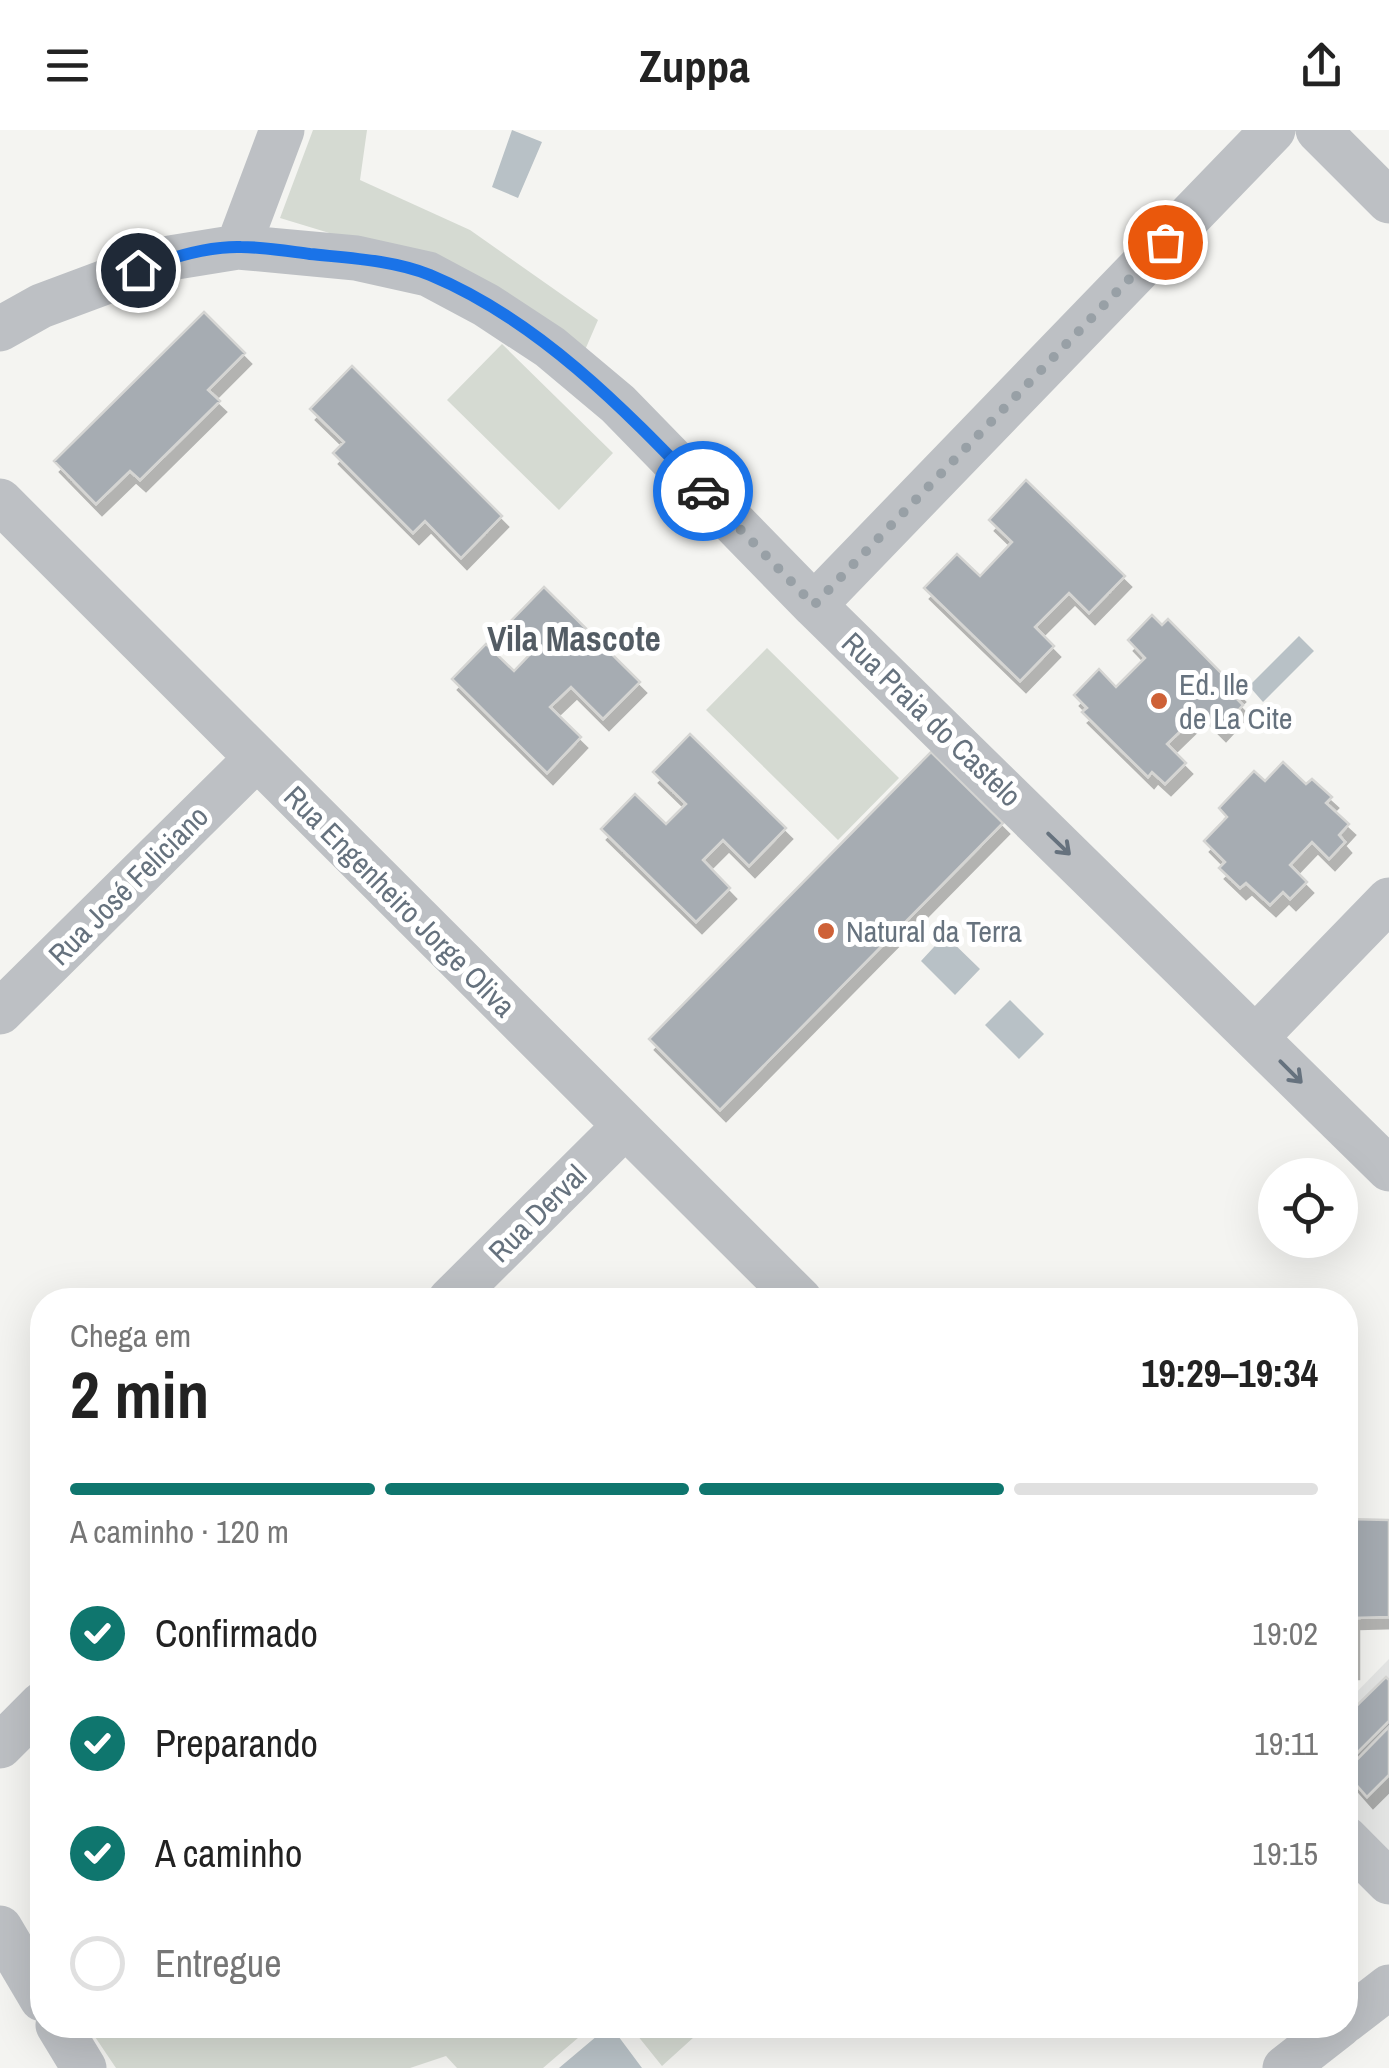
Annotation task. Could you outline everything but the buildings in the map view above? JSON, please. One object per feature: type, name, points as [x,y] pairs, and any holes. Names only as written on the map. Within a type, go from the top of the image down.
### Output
[{"type":"street","points":[[238,247],[282,130]]},
{"type":"street","points":[[814,605],[1273,130]]},
{"type":"street","points":[[1318,130],[1389,201]]},
{"type":"street","name":"Rua Praia do Castelo","points":[[0,328],[40,306],[170,258],[238,247],[356,258],[428,274],[486,305],[550,347],[618,404],[814,605],[1389,1169]]},
{"type":"street","name":"Rua Engenheiro Jorge Oliva","points":[[0,501],[788,1288]]},
{"type":"street","name":"Rua José Feliciano","points":[[0,1012],[257,758]]},
{"type":"street","points":[[1256,1036],[1389,900]]},
{"type":"street","name":"Rua Derval","points":[[462,1288],[625,1126]]},
{"type":"street","points":[[0,1746],[30,1716]]},
{"type":"street","points":[[1358,1851],[1389,1882]]},
{"type":"street","points":[[0,1928],[30,1979]]},
{"type":"street","points":[[1358,2012],[1389,1988]]},
{"type":"street","points":[[66,2038],[84,2068]]},
{"type":"street","points":[[1284,2068],[1323,2038]]},
{"type":"shaded area","points":[[313,130],[367,130],[360,180],[470,230],[598,320],[585,350],[359,242],[280,218]]},
{"type":"shaded area","points":[[512,130],[542,142],[518,198],[492,187]]},
{"type":"shaded area","points":[[502,344],[613,453],[559,510],[447,400]]},
{"type":"shaded area","points":[[1299,636],[1314,651],[1263,702],[1249,686]]},
{"type":"shaded area","points":[[767,648],[899,778],[838,840],[706,710]]},
{"type":"shaded area","points":[[945,935],[980,969],[955,995],[921,961]]},
{"type":"shaded area","points":[[1010,1000],[1044,1034],[1019,1059],[985,1025]]},
{"type":"shaded area","points":[[1389,1659],[1389,1854],[1358,1824],[1358,1691]]},
{"type":"shaded area","points":[[96,2038],[578,2038],[543,2068],[457,2068],[446,2056],[410,2068],[116,2068]]},
{"type":"shaded area","points":[[595,2038],[620,2038],[642,2068],[559,2068]]},
{"type":"shaded area","points":[[639,2038],[693,2038],[662,2066]]},
{"type":"way so far","points":[[703,491],[814,605],[1165,242]]},
{"type":"place","name":"Ed. Ile de La Cite","points":[[1159,701]]},
{"type":"place","name":"Natural da Terra","points":[[826,931]]},
{"type":"district","name":"Vila Mascote","points":[[574,638]]},
{"type":"route","points":[[138,270],[170,258],[238,247],[356,258],[428,274],[486,305],[550,347],[618,404],[703,491]]}]
